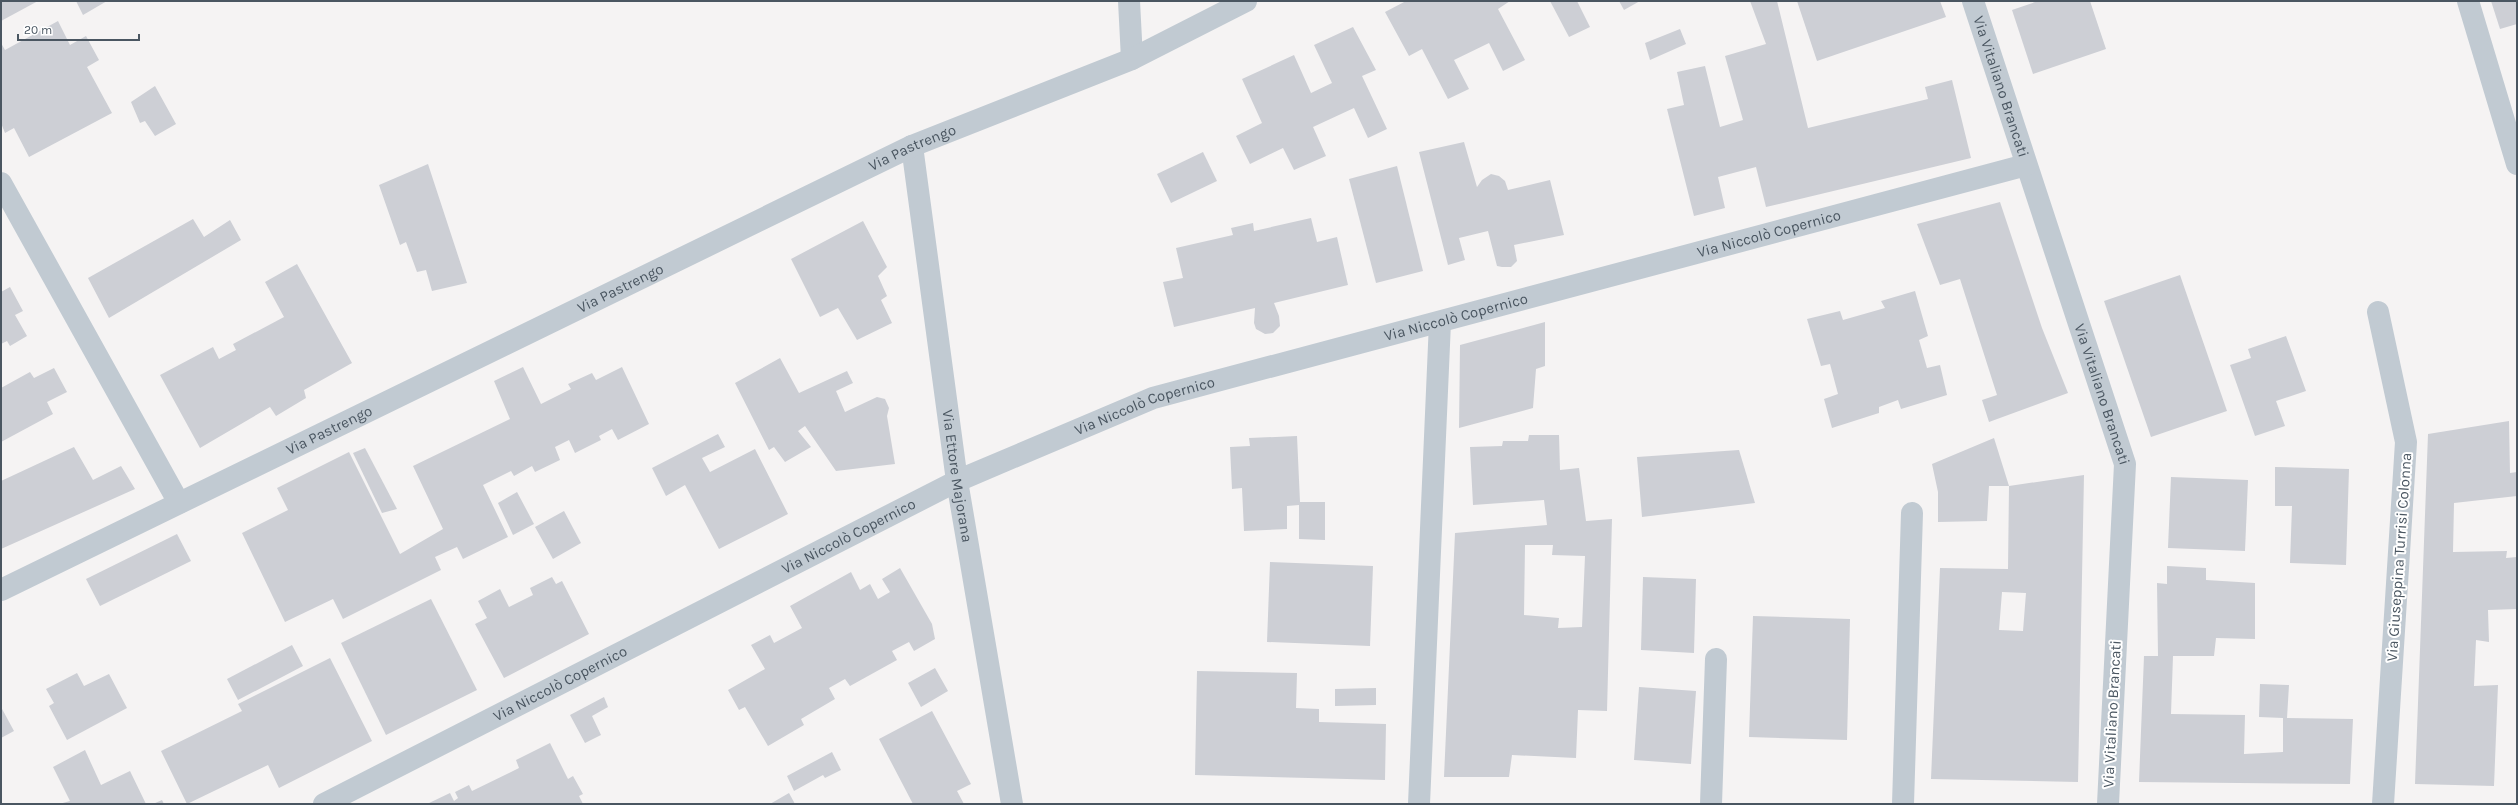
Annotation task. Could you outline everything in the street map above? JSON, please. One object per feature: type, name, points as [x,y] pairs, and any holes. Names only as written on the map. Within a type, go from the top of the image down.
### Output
[{"type":"street","points":[[1129,1],[1132,59]]},
{"type":"street","name":"Via Pastrengo","points":[[1,590],[912,146],[1132,59],[1246,1]]},
{"type":"street","name":"Via Vitaliano Brancati","points":[[1973,1],[2125,464],[2108,804]]},
{"type":"street","points":[[2468,1],[2517,164]]},
{"type":"street","name":"Via Ettore Majorana","points":[[912,146],[957,482],[1012,804]]},
{"type":"street","name":"Via Niccolò Copernico","points":[[324,804],[957,482],[1153,398],[2026,165]]},
{"type":"street","points":[[1,183],[179,503]]},
{"type":"street","name":"Via Giuseppina Turrisi Colonna","points":[[2378,312],[2406,442],[2383,804]]},
{"type":"street","points":[[1419,804],[1440,322]]},
{"type":"street","points":[[1903,804],[1912,513]]},
{"type":"street","points":[[1711,804],[1716,659]]},
{"type":"building","points":[[1,1],[38,1],[1,21]]},
{"type":"building","points":[[76,1],[107,1],[83,15]]},
{"type":"building","points":[[1406,1],[1510,1],[1498,9],[1525,60],[1503,71],[1489,43],[1454,60],[1469,89],[1448,99],[1422,49],[1409,56],[1385,12]]},
{"type":"building","points":[[1550,1],[1577,1],[1590,27],[1569,37]]},
{"type":"building","points":[[1619,1],[1640,1],[1624,10]]},
{"type":"building","points":[[1750,1],[1777,1],[1808,128],[1928,99],[1925,87],[1952,80],[1971,158],[1766,207],[1756,167],[1718,177],[1725,208],[1694,216],[1667,109],[1684,105],[1677,72],[1705,66],[1720,127],[1743,120],[1725,56],[1766,44]]},
{"type":"building","points":[[1797,1],[1940,1],[1946,17],[1817,61]]},
{"type":"building","points":[[2038,1],[2090,1],[2106,49],[2033,74],[2012,10]]},
{"type":"building","points":[[2491,1],[2517,1],[2517,24],[2500,29]]},
{"type":"building","points":[[58,21],[70,45],[86,36],[99,60],[87,67],[112,113],[29,157],[14,128],[5,133],[1,123],[1,43],[5,50]]},
{"type":"building","points":[[1353,27],[1376,70],[1362,76],[1387,129],[1368,138],[1354,108],[1313,127],[1326,156],[1294,170],[1283,148],[1250,164],[1236,136],[1262,123],[1242,79],[1294,55],[1311,93],[1332,83],[1314,45]]},
{"type":"building","points":[[1680,29],[1686,44],[1650,60],[1645,43]]},
{"type":"building","points":[[155,86],[176,124],[155,136],[145,121],[140,123],[131,102]]},
{"type":"building","points":[[1464,142],[1477,187],[1482,180],[1491,174],[1499,176],[1505,181],[1508,190],[1550,180],[1564,235],[1514,245],[1517,261],[1511,267],[1497,266],[1488,231],[1459,238],[1465,260],[1448,265],[1419,152]]},
{"type":"building","points":[[1203,152],[1217,181],[1171,203],[1157,174]]},
{"type":"building","points":[[428,164],[467,283],[432,291],[426,270],[417,272],[406,242],[400,245],[379,185]]},
{"type":"building","points":[[1397,166],[1423,271],[1376,283],[1349,179]]},
{"type":"building","points":[[2000,202],[2042,328],[2068,393],[1989,422],[1982,400],[1997,395],[1960,279],[1940,285],[1917,224]]},
{"type":"building","points":[[1311,218],[1317,242],[1337,237],[1348,285],[1274,303],[1279,316],[1280,326],[1273,333],[1265,334],[1256,329],[1254,323],[1255,308],[1174,327],[1163,282],[1183,278],[1176,248],[1233,235],[1231,228],[1253,223],[1254,231]]},
{"type":"building","points":[[193,219],[204,237],[230,220],[241,240],[109,318],[88,278]]},
{"type":"building","points":[[863,221],[887,267],[878,276],[887,296],[881,300],[892,323],[857,340],[838,308],[820,317],[791,259]]},
{"type":"building","points":[[297,264],[352,363],[304,390],[306,398],[276,416],[270,407],[200,448],[160,375],[213,347],[219,359],[236,350],[233,344],[284,317],[265,282]]},
{"type":"building","points":[[2180,275],[2227,411],[2151,437],[2104,301]]},
{"type":"building","points":[[10,287],[23,311],[15,315],[27,336],[10,346],[7,341],[1,344],[1,292]]},
{"type":"building","points":[[1915,291],[1928,336],[1919,340],[1927,368],[1940,365],[1947,395],[1901,409],[1898,400],[1879,407],[1879,413],[1832,428],[1824,399],[1838,394],[1830,364],[1821,366],[1807,319],[1840,311],[1843,320],[1885,308],[1881,301]]},
{"type":"building","points":[[1545,322],[1545,366],[1536,369],[1533,408],[1459,428],[1460,345]]},
{"type":"building","points":[[2286,336],[2306,391],[2276,401],[2285,426],[2255,436],[2230,365],[2251,358],[2248,349]]},
{"type":"building","points":[[780,358],[799,393],[847,371],[853,383],[836,391],[845,412],[877,397],[885,399],[889,408],[887,416],[895,464],[836,471],[805,426],[798,431],[811,447],[785,462],[774,447],[769,450],[735,383]]},
{"type":"building","points":[[523,367],[541,404],[571,389],[568,384],[592,373],[596,380],[622,367],[649,424],[618,440],[612,429],[599,436],[601,440],[575,453],[569,440],[555,447],[560,460],[535,472],[532,466],[514,476],[511,471],[483,485],[508,537],[463,559],[457,547],[435,557],[441,570],[343,619],[333,599],[285,622],[242,533],[288,510],[277,488],[349,452],[400,554],[443,529],[413,466],[510,419],[494,381]]},
{"type":"building","points":[[54,368],[67,392],[47,402],[53,414],[1,442],[1,388],[30,372],[34,378]]},
{"type":"building","points":[[2509,421],[2510,473],[2517,472],[2517,496],[2454,503],[2453,552],[2507,551],[2506,558],[2517,557],[2517,609],[2488,610],[2489,642],[2476,640],[2474,686],[2498,685],[2494,786],[2415,784],[2428,434]]},
{"type":"building","points":[[718,434],[725,447],[702,458],[710,472],[755,449],[788,514],[719,549],[685,485],[666,496],[652,468]]},
{"type":"building","points":[[1529,435],[1559,435],[1560,470],[1579,468],[1586,521],[1612,519],[1607,711],[1578,710],[1576,758],[1512,755],[1509,777],[1444,777],[1455,533],[1547,525],[1544,500],[1473,505],[1470,447],[1502,446],[1503,441],[1528,441]],"holes":[[[1525,545],[1553,545],[1552,555],[1585,556],[1582,627],[1558,628],[1559,618],[1524,615]]]},
{"type":"building","points":[[1297,436],[1300,502],[1325,502],[1325,540],[1299,539],[1299,505],[1287,506],[1287,529],[1244,531],[1242,488],[1232,489],[1230,447],[1250,446],[1249,438]]},
{"type":"building","points":[[1994,438],[2009,486],[1989,486],[1987,521],[1938,522],[1938,492],[1932,464]]},
{"type":"building","points":[[74,447],[93,480],[121,466],[135,489],[1,549],[1,481]]},
{"type":"building","points":[[365,448],[397,509],[382,513],[353,453]]},
{"type":"building","points":[[1739,450],[1755,503],[1642,517],[1637,457]]},
{"type":"building","points":[[2275,467],[2349,469],[2346,565],[2290,563],[2292,506],[2275,506]]},
{"type":"building","points":[[2084,475],[2078,782],[1931,779],[1940,568],[2008,569],[2009,486]],"holes":[[[2002,592],[2026,593],[2023,631],[1999,630]]]},
{"type":"building","points":[[2171,477],[2248,480],[2245,551],[2168,548]]},
{"type":"building","points":[[517,492],[534,524],[513,535],[498,503]]},
{"type":"building","points":[[564,511],[581,543],[553,559],[535,527]]},
{"type":"building","points":[[177,534],[191,561],[100,606],[86,579]]},
{"type":"building","points":[[1270,562],[1373,566],[1370,646],[1267,642]]},
{"type":"building","points":[[2167,566],[2206,568],[2206,580],[2255,583],[2255,639],[2216,638],[2214,656],[2173,656],[2171,714],[2245,715],[2244,754],[2283,752],[2283,718],[2259,717],[2260,684],[2289,685],[2287,718],[2353,719],[2350,784],[2139,782],[2144,656],[2158,656],[2157,583],[2167,584]]},
{"type":"building","points":[[900,568],[932,624],[935,639],[914,651],[909,642],[892,651],[897,660],[850,686],[845,679],[829,688],[835,699],[801,719],[804,725],[768,746],[745,707],[739,710],[728,690],[765,669],[751,645],[770,635],[774,643],[802,628],[790,606],[851,572],[860,590],[870,584],[878,599],[890,592],[882,579]]},
{"type":"building","points":[[552,577],[556,584],[562,581],[589,634],[504,678],[475,624],[487,618],[478,601],[500,589],[509,607],[533,595],[530,588]]},
{"type":"building","points":[[1643,577],[1696,579],[1694,653],[1641,650]]},
{"type":"building","points":[[431,599],[477,690],[386,735],[341,643]]},
{"type":"building","points":[[1753,616],[1850,619],[1847,740],[1749,737]]},
{"type":"building","points":[[292,645],[303,666],[238,700],[227,679]]},
{"type":"building","points":[[330,658],[372,741],[279,788],[268,765],[187,804],[161,751],[242,711],[238,704]]},
{"type":"building","points":[[935,668],[948,691],[921,707],[908,683]]},
{"type":"building","points":[[1197,671],[1297,673],[1296,708],[1319,709],[1319,722],[1386,724],[1385,780],[1195,775]]},
{"type":"building","points":[[77,673],[84,686],[109,674],[127,708],[67,740],[49,706],[54,703],[46,689]]},
{"type":"building","points":[[1639,687],[1696,691],[1691,764],[1634,760]]},
{"type":"building","points":[[1376,688],[1376,705],[1335,706],[1335,689]]},
{"type":"building","points":[[604,697],[608,707],[592,716],[601,735],[585,743],[570,715]]},
{"type":"building","points":[[1,707],[14,731],[1,738]]},
{"type":"building","points":[[932,711],[971,784],[957,791],[964,804],[913,804],[879,739]]},
{"type":"building","points":[[550,743],[568,779],[573,776],[583,794],[579,796],[583,804],[427,804],[450,793],[454,801],[458,798],[455,792],[469,785],[472,791],[519,768],[516,760]]},
{"type":"building","points":[[85,750],[101,785],[130,771],[146,804],[59,804],[70,801],[53,767]]},
{"type":"building","points":[[832,752],[841,770],[825,778],[823,775],[794,791],[787,776]]},
{"type":"building","points":[[789,793],[795,804],[770,804]]},
{"type":"building","points":[[162,800],[164,804],[153,804]]}]
